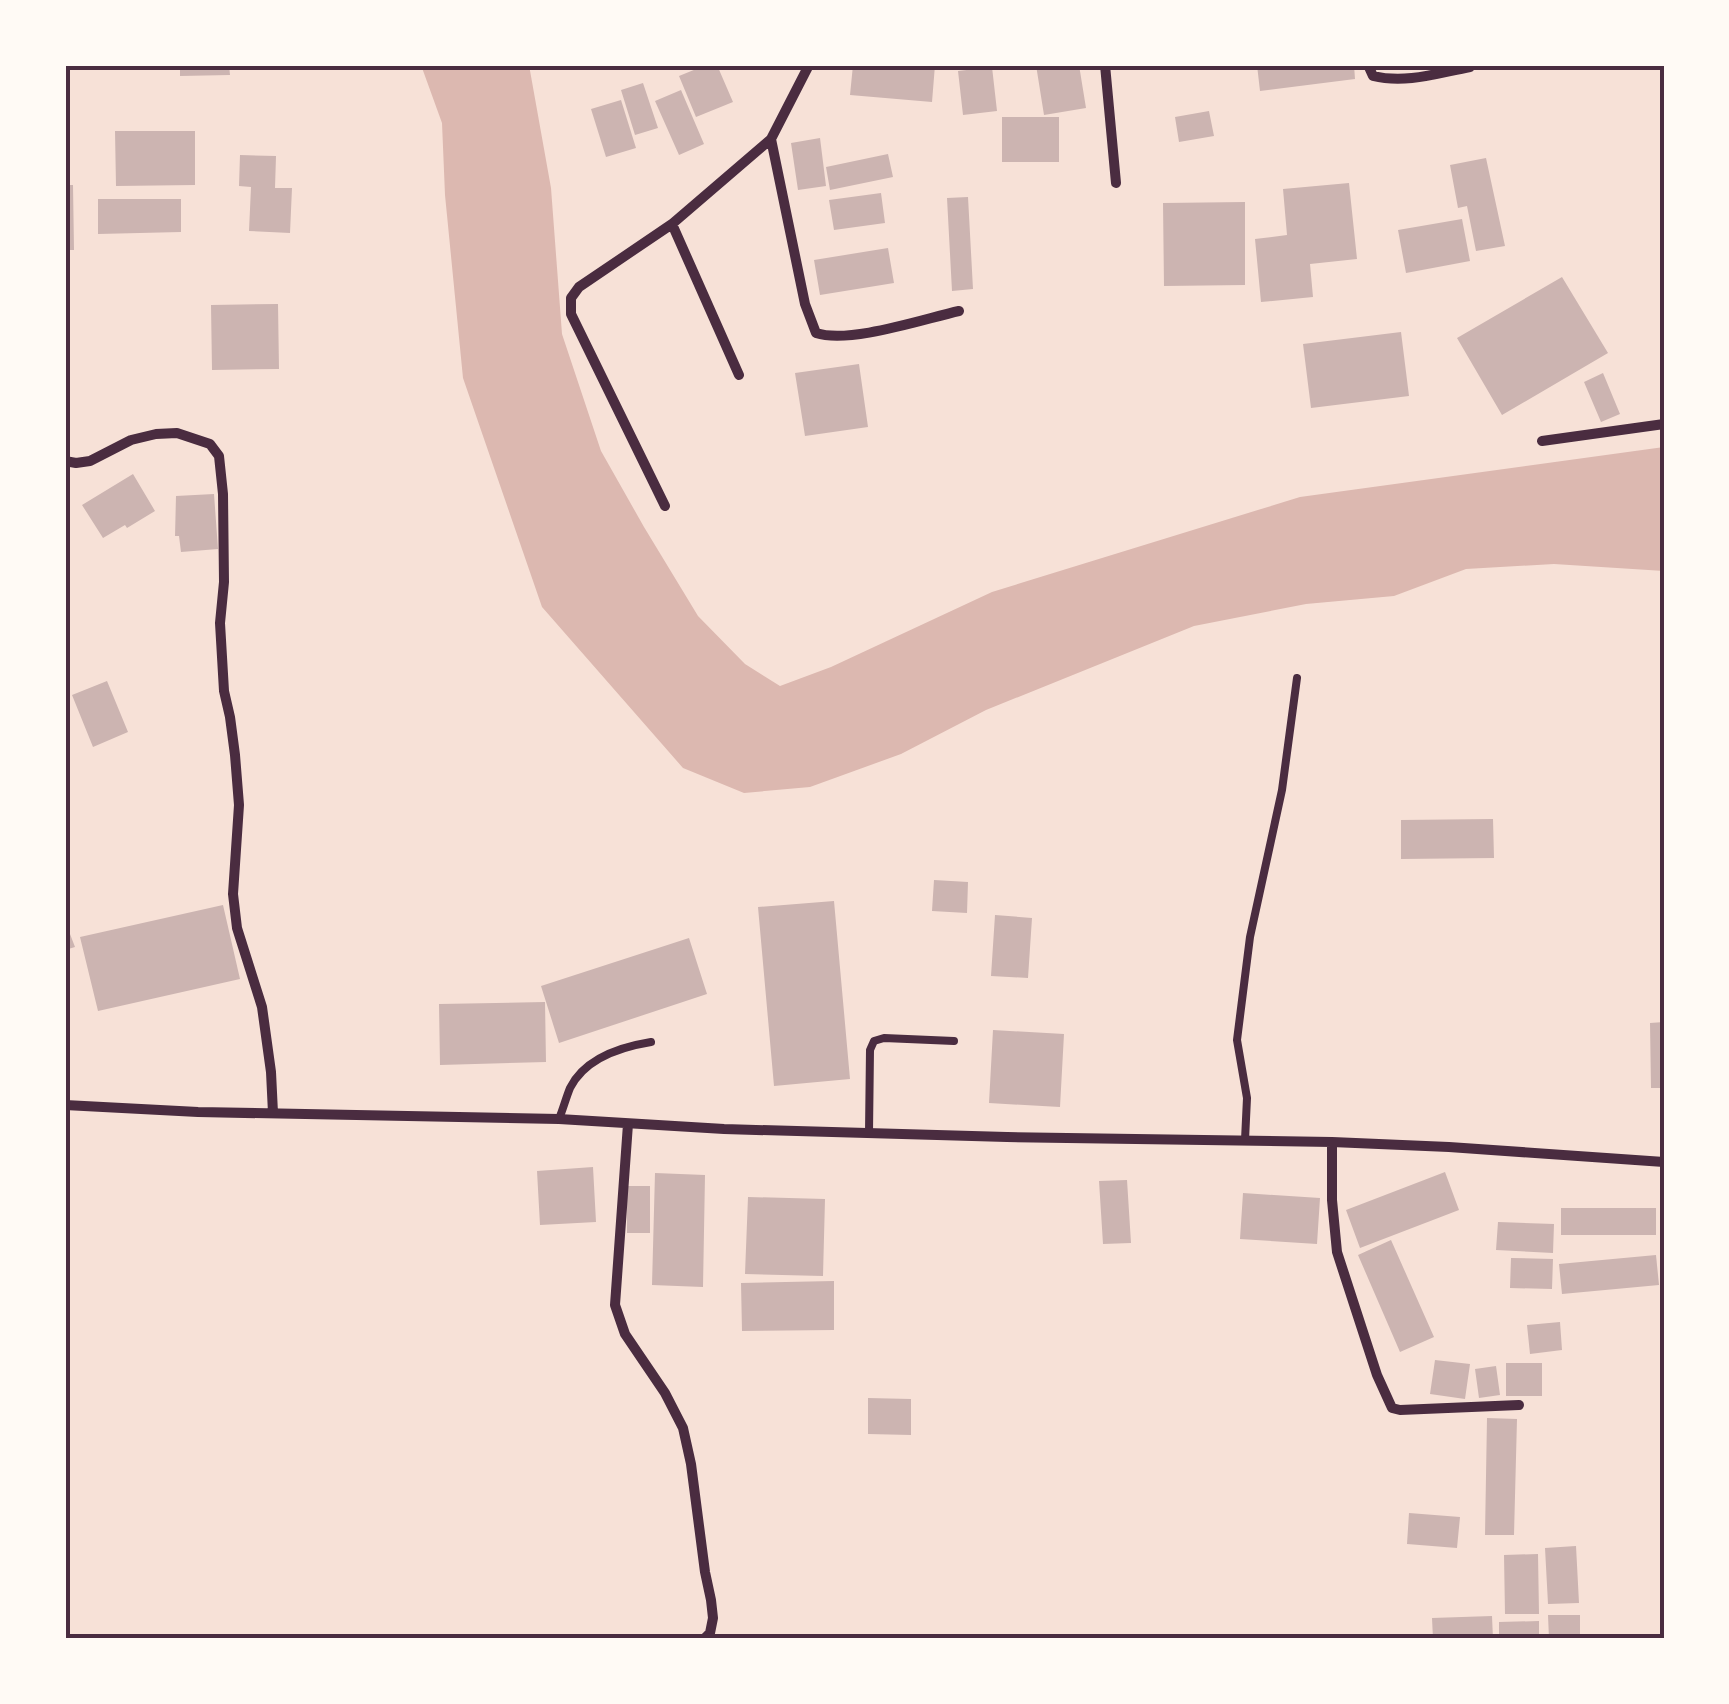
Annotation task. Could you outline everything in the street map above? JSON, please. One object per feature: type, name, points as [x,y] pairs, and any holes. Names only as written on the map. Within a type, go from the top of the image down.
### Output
[{"type":"street","points":[[664,506],[571,314],[571,298],[579,287],[672,224],[771,139],[809,65]]},
{"type":"street","points":[[1105,65],[1116,183]]},
{"type":"street","points":[[1368,65],[1373,76],[1387,80],[1408,80],[1470,67]]},
{"type":"street","points":[[771,139],[805,304],[816,333],[842,336],[880,330],[959,310]]},
{"type":"street","points":[[672,224],[739,375]]},
{"type":"street","points":[[1542,440],[1664,424]]},
{"type":"street","points":[[65,461],[90,461],[131,440],[177,433],[210,444],[219,456],[224,582],[222,657],[239,805],[233,894],[237,928],[262,1007],[273,1113]]},
{"type":"street","points":[[65,1105],[560,1118],[628,1124],[1007,1137],[1332,1142],[1664,1162]]},
{"type":"street","points":[[628,1124],[616,1305],[625,1334],[683,1428],[712,1600],[710,1633],[704,1639]]},
{"type":"street","points":[[1332,1142],[1337,1252],[1377,1375],[1392,1408],[1519,1404]]},
{"type":"lane","points":[[1246,1140],[1247,1098],[1238,1040],[1250,937],[1282,790],[1297,678]]},
{"type":"lane","points":[[869,1132],[870,1050],[874,1041],[954,1041]]},
{"type":"lane","points":[[560,1118],[572,1084],[593,1063],[608,1052],[650,1042]]},
{"type":"shaded area","points":[[421,65],[529,65],[551,188],[562,334],[601,451],[698,616],[745,664],[780,686],[831,667],[992,592],[1300,497],[1664,447],[1664,571],[1554,564],[1466,569],[1394,596],[1306,604],[1194,626],[986,710],[901,754],[810,787],[744,793],[683,768],[542,607],[463,378],[442,123]]},
{"type":"building","points":[[180,65],[229,65],[230,75],[180,76]]},
{"type":"building","points":[[706,65],[717,65],[733,102],[696,117],[679,76]]},
{"type":"building","points":[[853,65],[935,65],[932,102],[850,95]]},
{"type":"building","points":[[1036,65],[1079,65],[1086,108],[1044,115]]},
{"type":"building","points":[[1257,65],[1354,65],[1355,79],[1260,91]]},
{"type":"building","points":[[992,67],[997,111],[963,115],[958,71]]},
{"type":"building","points":[[643,83],[658,128],[635,135],[621,90]]},
{"type":"building","points":[[681,90],[704,144],[679,155],[655,101]]},
{"type":"building","points":[[621,100],[636,148],[606,157],[591,109]]},
{"type":"building","points":[[1209,111],[1214,136],[1179,142],[1175,117]]},
{"type":"building","points":[[1002,117],[1059,117],[1059,162],[1002,162]]},
{"type":"building","points":[[115,131],[195,131],[195,185],[116,186]]},
{"type":"building","points":[[820,138],[826,186],[798,190],[791,143]]},
{"type":"building","points":[[888,154],[893,177],[830,190],[826,167]]},
{"type":"building","points":[[240,155],[276,156],[275,188],[292,188],[290,233],[249,231],[251,187],[239,186]]},
{"type":"building","points":[[1486,158],[1505,246],[1476,251],[1467,206],[1458,208],[1450,165]]},
{"type":"building","points":[[1349,183],[1357,259],[1310,264],[1313,297],[1261,302],[1255,239],[1287,235],[1283,189]]},
{"type":"building","points":[[65,185],[73,185],[74,250],[65,250]]},
{"type":"building","points":[[881,193],[885,223],[834,230],[829,200]]},
{"type":"building","points":[[968,197],[973,289],[952,291],[947,198]]},
{"type":"building","points":[[98,199],[181,199],[181,232],[98,234]]},
{"type":"building","points":[[1245,202],[1245,285],[1164,286],[1163,203]]},
{"type":"building","points":[[1462,219],[1470,261],[1406,273],[1398,230]]},
{"type":"building","points":[[888,248],[894,283],[820,295],[814,260]]},
{"type":"building","points":[[1562,277],[1608,353],[1502,415],[1457,338]]},
{"type":"building","points":[[278,304],[279,369],[212,370],[211,305]]},
{"type":"building","points":[[1401,332],[1409,396],[1311,408],[1303,344]]},
{"type":"building","points":[[859,364],[868,427],[805,436],[795,373]]},
{"type":"building","points":[[1603,373],[1620,414],[1601,422],[1584,382]]},
{"type":"building","points":[[133,474],[155,511],[103,538],[82,505]]},
{"type":"building","points":[[214,494],[218,549],[181,552],[179,536],[175,536],[176,496]]},
{"type":"building","points":[[107,681],[128,732],[93,747],[72,695]]},
{"type":"building","points":[[1493,819],[1494,858],[1401,859],[1401,820]]},
{"type":"building","points":[[934,880],[968,882],[967,913],[932,911]]},
{"type":"building","points":[[834,901],[850,1079],[774,1086],[758,907]]},
{"type":"building","points":[[223,905],[240,979],[98,1011],[80,937]]},
{"type":"building","points":[[995,915],[1032,918],[1028,978],[991,976]]},
{"type":"building","points":[[65,921],[75,947],[65,950]]},
{"type":"building","points":[[689,938],[707,994],[559,1043],[541,986]]},
{"type":"building","points":[[545,1002],[546,1062],[440,1065],[439,1004]]},
{"type":"building","points":[[1664,1022],[1664,1088],[1651,1088],[1650,1023]]},
{"type":"building","points":[[993,1030],[1064,1034],[1060,1107],[989,1103]]},
{"type":"building","points":[[593,1167],[596,1222],[540,1225],[537,1171]]},
{"type":"building","points":[[1445,1172],[1459,1210],[1360,1248],[1346,1210]]},
{"type":"building","points":[[655,1173],[705,1175],[703,1287],[652,1285]]},
{"type":"building","points":[[1127,1180],[1131,1243],[1103,1244],[1099,1181]]},
{"type":"building","points":[[627,1186],[650,1186],[650,1233],[627,1233]]},
{"type":"building","points":[[1243,1193],[1320,1198],[1317,1244],[1240,1239]]},
{"type":"building","points":[[748,1197],[825,1199],[823,1276],[745,1274]]},
{"type":"building","points":[[1561,1208],[1656,1208],[1656,1235],[1561,1235]]},
{"type":"building","points":[[1498,1222],[1554,1224],[1553,1253],[1496,1250]]},
{"type":"building","points":[[1391,1240],[1434,1337],[1400,1352],[1358,1255]]},
{"type":"building","points":[[1656,1255],[1659,1285],[1562,1294],[1559,1264]]},
{"type":"building","points":[[1511,1258],[1553,1259],[1552,1289],[1510,1288]]},
{"type":"building","points":[[834,1281],[834,1330],[742,1331],[741,1283]]},
{"type":"building","points":[[1560,1322],[1562,1350],[1530,1354],[1527,1325]]},
{"type":"building","points":[[1435,1360],[1470,1364],[1465,1399],[1430,1394]]},
{"type":"building","points":[[1506,1363],[1542,1363],[1542,1396],[1506,1396]]},
{"type":"building","points":[[1496,1366],[1500,1395],[1479,1398],[1475,1369]]},
{"type":"building","points":[[868,1398],[911,1399],[911,1435],[868,1434]]},
{"type":"building","points":[[1487,1418],[1517,1419],[1514,1535],[1485,1535]]},
{"type":"building","points":[[1409,1513],[1460,1517],[1457,1548],[1407,1544]]},
{"type":"building","points":[[1576,1546],[1579,1603],[1548,1604],[1545,1548]]},
{"type":"building","points":[[1538,1554],[1539,1614],[1505,1614],[1504,1555]]},
{"type":"building","points":[[1548,1615],[1580,1615],[1580,1639],[1549,1639]]},
{"type":"building","points":[[1492,1616],[1493,1639],[1433,1639],[1432,1618]]},
{"type":"building","points":[[1539,1621],[1539,1639],[1499,1639],[1499,1622]]}]
